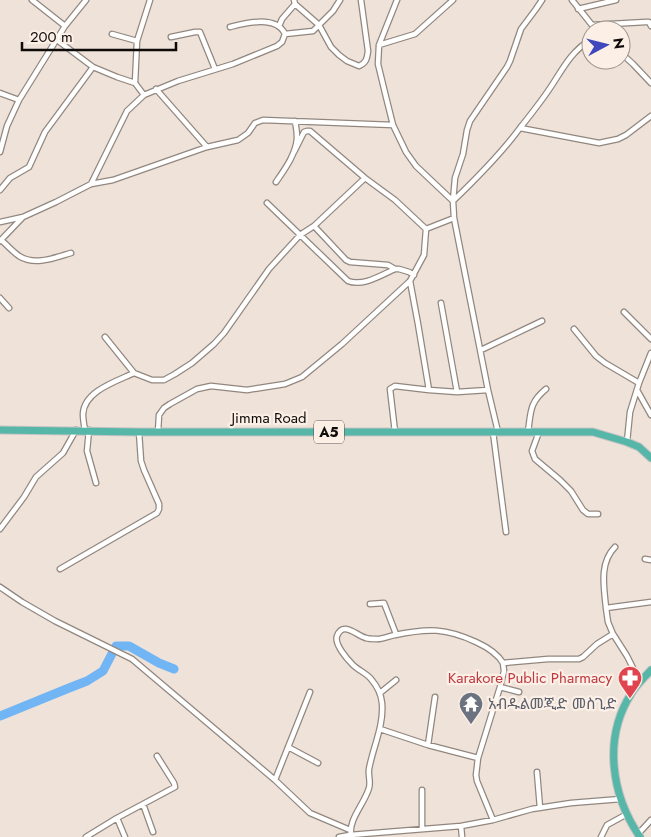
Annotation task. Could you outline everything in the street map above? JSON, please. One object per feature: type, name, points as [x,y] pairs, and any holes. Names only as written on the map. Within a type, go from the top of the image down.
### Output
[{"type":"highway","name":"Jimma Road","points":[[0,430],[139,432],[593,432],[639,447],[651,458]]},
{"type":"highway","points":[[639,836],[627,814],[615,778],[614,736],[632,692],[651,670]]},
{"type":"street","points":[[32,0],[65,26]]},
{"type":"street","points":[[0,152],[7,126],[19,100],[65,26],[86,0]]},
{"type":"street","points":[[135,83],[138,41],[150,0]]},
{"type":"street","points":[[285,34],[313,31],[333,11],[340,0]]},
{"type":"street","points":[[279,26],[294,2],[319,25],[331,47],[339,55],[359,66],[364,64],[367,59],[368,51],[362,0]]},
{"type":"street","points":[[397,0],[379,45],[378,64],[394,125],[406,152],[416,166],[453,201]]},
{"type":"street","points":[[379,45],[415,34],[453,0]]},
{"type":"street","points":[[506,532],[496,432],[454,218],[453,201],[456,178],[470,121],[507,67],[521,28],[542,0]]},
{"type":"street","points":[[572,0],[588,20]]},
{"type":"street","points":[[578,9],[616,0]]},
{"type":"street","points":[[230,27],[258,22],[279,26],[285,34]]},
{"type":"street","points":[[631,23],[646,22],[651,26]]},
{"type":"street","points":[[171,38],[200,32],[215,69]]},
{"type":"street","points":[[112,34],[138,41]]},
{"type":"street","points":[[91,184],[127,111],[144,95],[156,89],[233,64],[278,46],[285,34]]},
{"type":"street","points":[[57,40],[93,67],[135,83],[144,95]]},
{"type":"street","points":[[453,201],[489,166],[554,82],[567,60],[581,46]]},
{"type":"street","points":[[631,62],[651,83]]},
{"type":"street","points":[[0,190],[10,178],[29,167],[45,132],[93,67]]},
{"type":"street","points":[[156,89],[207,147]]},
{"type":"street","points":[[0,94],[19,100]]},
{"type":"street","points":[[520,128],[600,143],[626,135],[651,116]]},
{"type":"street","points":[[0,222],[23,217],[91,184],[112,180],[207,147],[238,140],[248,133],[258,121],[394,125]]},
{"type":"street","points":[[294,152],[297,137],[295,121]]},
{"type":"street","points":[[276,182],[304,132],[310,131],[365,178],[395,200],[426,229]]},
{"type":"street","points":[[104,337],[134,373],[152,380],[164,380],[176,374],[192,363],[224,333],[269,269],[300,235],[314,226],[365,178]]},
{"type":"street","points":[[267,203],[348,281],[353,283],[364,282],[395,269]]},
{"type":"street","points":[[23,217],[0,241],[20,256],[32,260],[44,261],[71,254]]},
{"type":"street","points":[[426,229],[454,218]]},
{"type":"street","points":[[314,226],[350,262],[384,264],[395,269],[405,270],[414,275]]},
{"type":"street","points":[[158,432],[159,414],[170,404],[197,388],[211,386],[247,390],[285,384],[302,377],[342,344],[410,281],[424,254],[426,229]]},
{"type":"street","points":[[410,281],[429,390]]},
{"type":"street","points":[[0,298],[10,308]]},
{"type":"street","points":[[441,303],[457,392]]},
{"type":"street","points":[[624,312],[651,339]]},
{"type":"street","points":[[481,350],[542,321]]},
{"type":"street","points":[[574,329],[605,364],[639,383]]},
{"type":"street","points":[[627,442],[629,418],[639,383],[651,353]]},
{"type":"street","points":[[96,482],[87,451],[87,430],[83,414],[85,404],[93,395],[110,384],[134,373]]},
{"type":"street","points":[[394,432],[390,389],[395,386],[457,392],[488,390]]},
{"type":"street","points":[[528,432],[535,399],[546,389]]},
{"type":"street","points":[[637,390],[651,415]]},
{"type":"street","points":[[0,529],[24,497],[36,477],[63,453],[76,430]]},
{"type":"street","points":[[60,569],[159,509],[159,504],[141,461],[139,432]]},
{"type":"street","points":[[539,432],[532,451],[535,459],[560,480],[588,514],[598,514]]},
{"type":"street","points":[[615,547],[608,556],[604,568],[603,582],[608,622],[613,634],[641,680]]},
{"type":"street","points":[[645,559],[651,560]]},
{"type":"street","points":[[0,588],[55,622],[132,659],[275,780],[310,813],[350,834]]},
{"type":"street","points":[[606,608],[651,602]]},
{"type":"street","points":[[370,604],[384,603],[396,634]]},
{"type":"street","points":[[350,834],[354,817],[370,787],[369,769],[380,730],[382,713],[380,693],[369,677],[353,665],[337,645],[336,637],[346,629],[370,639],[432,630],[450,632],[463,636],[491,650],[500,658],[504,671],[478,758],[476,775],[477,782],[494,820]]},
{"type":"street","points":[[503,663],[579,659],[613,634]]},
{"type":"street","points":[[380,693],[396,680]]},
{"type":"street","points":[[500,686],[519,692]]},
{"type":"street","points":[[275,780],[310,692]]},
{"type":"street","points":[[428,745],[435,697]]},
{"type":"street","points":[[380,730],[478,758]]},
{"type":"street","points":[[288,747],[318,763]]},
{"type":"street","points":[[86,837],[175,787],[174,782],[157,756]]},
{"type":"street","points":[[537,772],[540,808]]},
{"type":"street","points":[[422,790],[422,829]]},
{"type":"street","points":[[339,837],[350,834],[461,826],[540,808],[571,803],[621,799]]},
{"type":"street","points":[[143,804],[153,832]]},
{"type":"street","points":[[601,837],[607,825],[627,814]]},
{"type":"street","points":[[117,818],[125,837]]},
{"type":"street","points":[[639,836],[651,820]]},
{"type":"street","points":[[461,826],[462,837]]},
{"type":"waterway","points":[[0,716],[87,681],[103,671],[116,646],[129,646],[174,669]]},
{"type":"place","name":"Karakore Public Pharmacy","points":[[630,699]]},
{"type":"place","name":"አብዱልመጂድ መስጊድ","points":[[471,725]]}]
